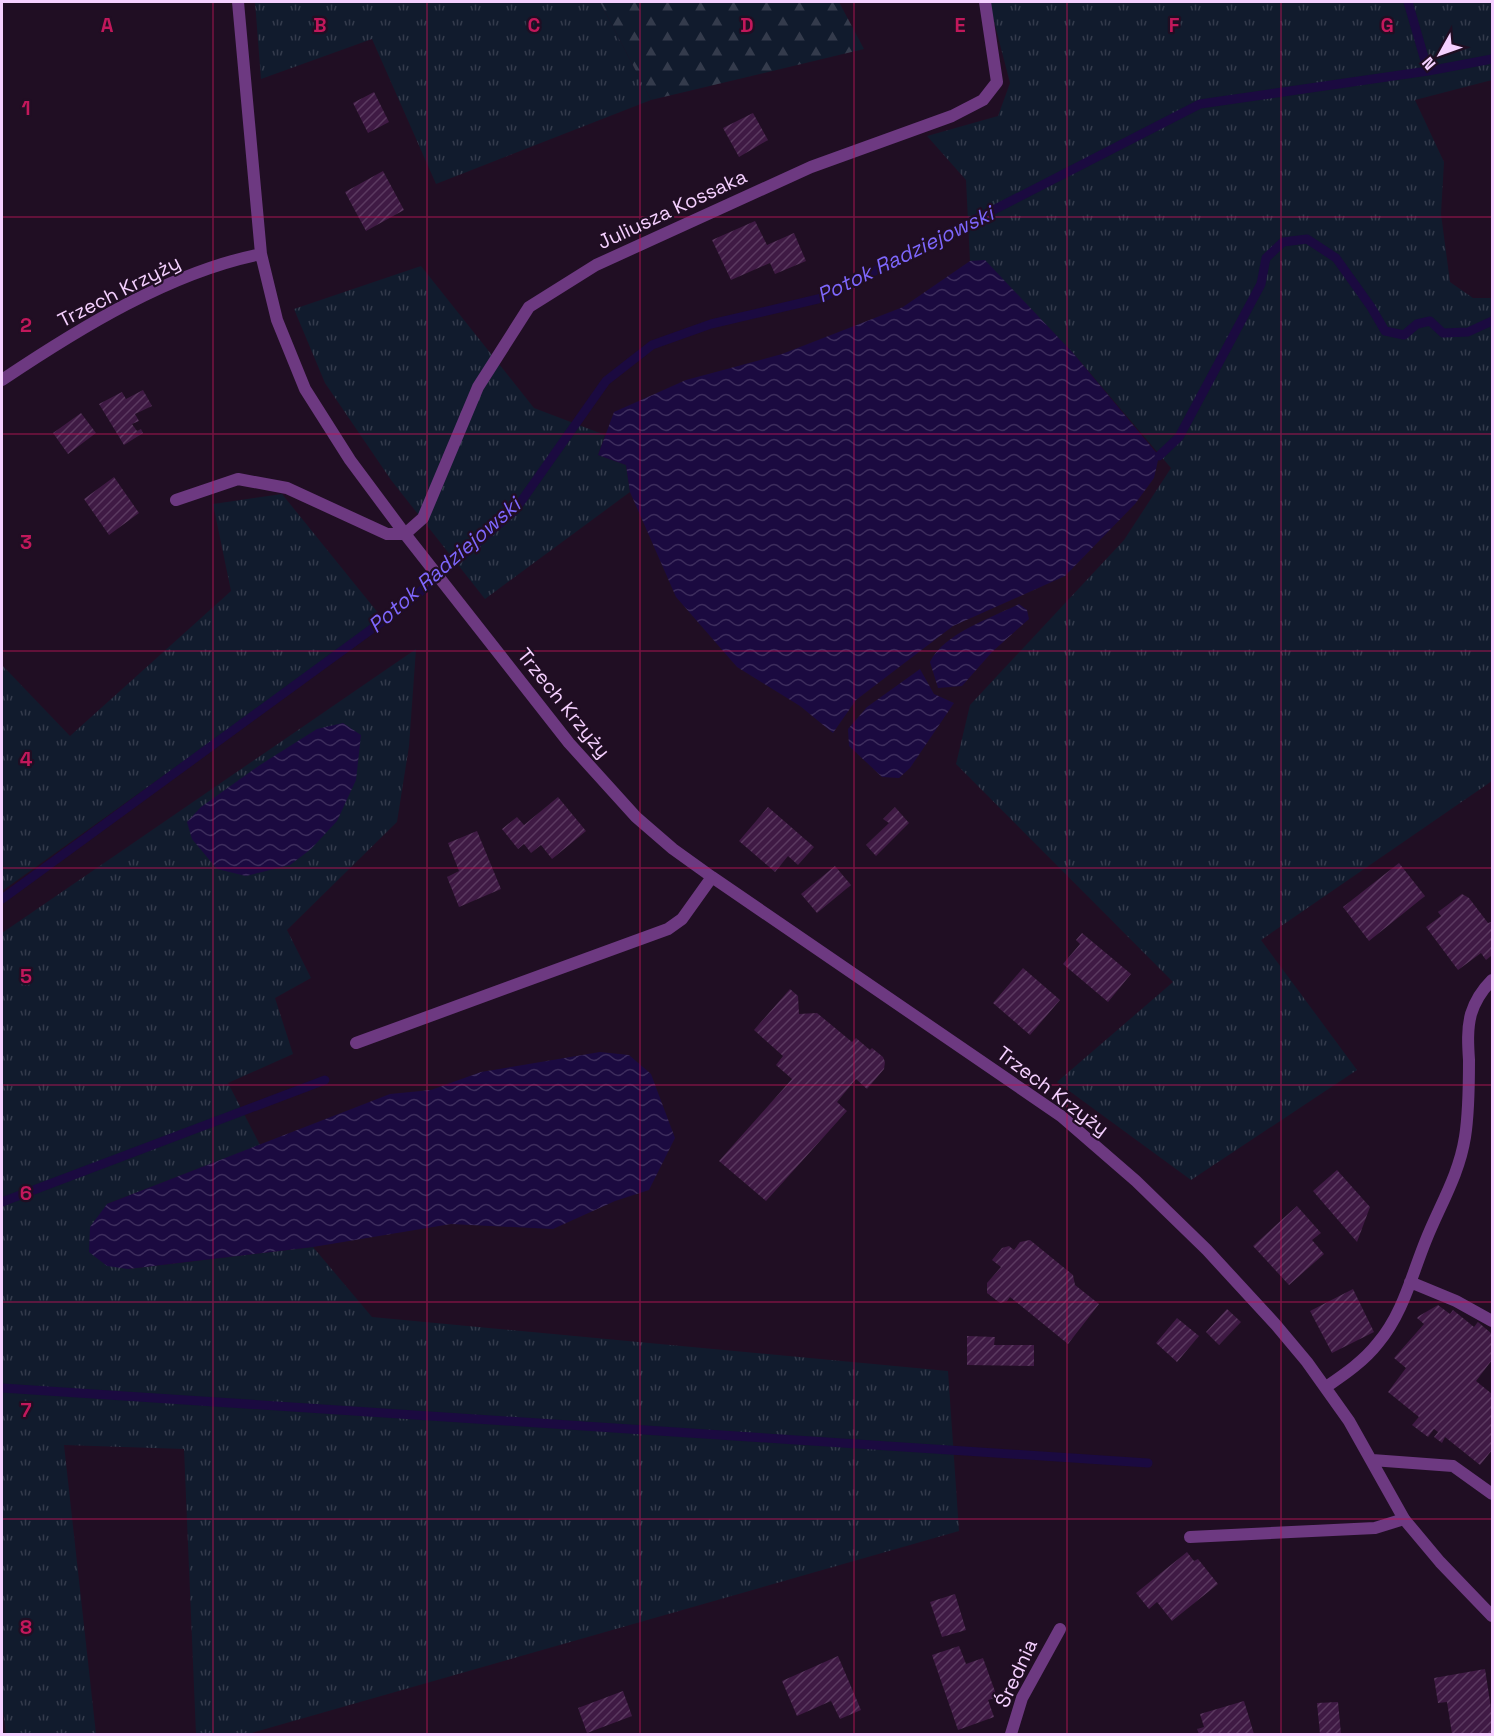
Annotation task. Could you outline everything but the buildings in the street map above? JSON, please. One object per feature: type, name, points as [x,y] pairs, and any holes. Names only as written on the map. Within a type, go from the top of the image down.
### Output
[{"type":"street","name":"Trzech Krzyży","points":[[238,2],[261,254],[277,320],[305,389],[350,460],[405,534],[569,743],[636,817],[673,849],[712,877],[1061,1116],[1136,1181],[1207,1250],[1276,1325],[1326,1387],[1372,1460],[1404,1519],[1440,1562],[1492,1616]]},
{"type":"street","name":"Juliusza Kossaka","points":[[405,534],[423,518],[478,387],[529,307],[596,265],[811,167],[952,116],[982,100],[997,82],[985,2]]},
{"type":"street","name":"Trzech Krzyży","points":[[2,380],[100,319],[177,280],[232,260],[261,254]]},
{"type":"street","points":[[176,500],[238,479],[287,488],[387,534],[405,534]]},
{"type":"street","points":[[356,1043],[668,929],[682,919],[712,877]]},
{"type":"street","points":[[1326,1387],[1359,1364],[1379,1343],[1388,1329],[1460,1162],[1466,1136],[1469,1098],[1468,1032],[1471,1014],[1492,980]]},
{"type":"street","points":[[1410,1282],[1456,1301],[1492,1321]]},
{"type":"street","points":[[1372,1460],[1453,1466],[1492,1494]]},
{"type":"street","points":[[1190,1537],[1375,1528],[1404,1519]]},
{"type":"street","name":"Średnia","points":[[1011,1734],[1022,1698],[1060,1629]]},
{"type":"green space","points":[[255,2],[600,2],[651,100],[436,184],[372,39],[261,79]]},
{"type":"green space","points":[[600,2],[839,2],[864,49],[651,100]]},
{"type":"green space","points":[[989,2],[1492,2],[1492,80],[1415,100],[1444,162],[1441,214],[1450,282],[1473,298],[1492,298],[1492,781],[1261,940],[1357,1070],[1191,1180],[1057,1082],[1173,982],[956,764],[970,705],[1124,540],[1171,468],[1073,353],[985,261],[970,261],[966,180],[927,136],[998,116],[1010,83]]},
{"type":"green space","points":[[421,266],[534,408],[605,435],[598,455],[626,465],[630,492],[485,599],[391,480],[325,383],[294,309]]},
{"type":"green space","points":[[282,494],[383,619],[2,891],[2,665],[70,736],[231,591],[213,504]]},
{"type":"green space","points":[[416,649],[409,746],[397,822],[287,930],[311,978],[275,998],[293,1054],[228,1083],[260,1145],[107,1204],[128,1269],[313,1247],[372,1317],[948,1371],[959,1531],[248,1734],[196,1734],[184,1449],[64,1445],[96,1734],[6,1734],[2,1702],[2,933]]},
{"type":"water","points":[[985,260],[1073,353],[1159,456],[1154,478],[1135,504],[1065,576],[953,626],[856,700],[833,733],[800,706],[737,667],[676,597],[630,492],[626,465],[598,455],[614,412],[686,380],[782,354],[903,307],[970,261]]},
{"type":"water","points":[[1019,604],[1027,610],[1029,619],[992,652],[962,686],[938,688],[930,662],[936,652],[956,635]]},
{"type":"water","points":[[920,669],[934,694],[954,703],[910,768],[899,778],[882,777],[849,746],[848,729],[867,707]]},
{"type":"water","points":[[343,723],[361,735],[356,780],[337,821],[311,849],[290,865],[246,876],[217,869],[192,839],[187,822],[201,807],[260,765],[317,729]]},
{"type":"water","points":[[600,1052],[629,1055],[651,1074],[675,1138],[649,1190],[615,1201],[553,1229],[451,1224],[313,1247],[128,1269],[107,1266],[89,1252],[90,1227],[107,1204],[390,1094],[431,1090],[481,1072]]},
{"type":"waterway","points":[[1408,2],[1428,71]]},
{"type":"waterway","name":"Potok Radziejowski","points":[[2,899],[406,604],[515,510],[606,381],[652,345],[711,324],[822,298],[1200,104],[1428,71],[1492,59]]},
{"type":"waterway","points":[[1159,456],[1179,437],[1261,284],[1266,258],[1283,242],[1307,239],[1336,258],[1385,331],[1404,335],[1417,324],[1430,321],[1443,333],[1468,332],[1492,321]]},
{"type":"waterway","points":[[2,1202],[325,1080]]},
{"type":"waterway","points":[[2,1388],[1148,1463]]}]
